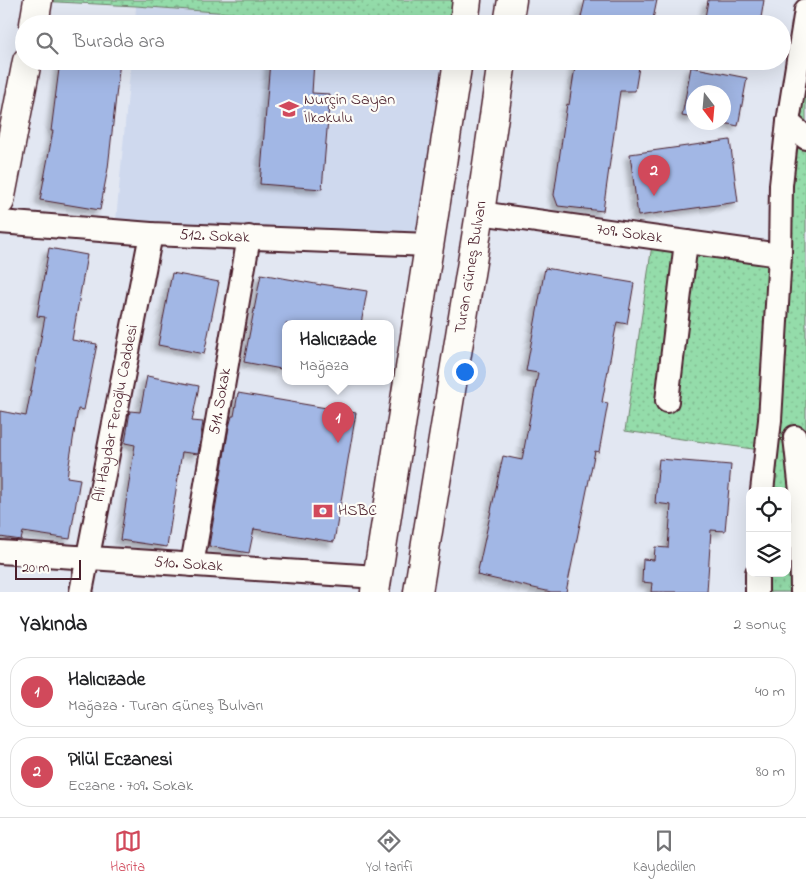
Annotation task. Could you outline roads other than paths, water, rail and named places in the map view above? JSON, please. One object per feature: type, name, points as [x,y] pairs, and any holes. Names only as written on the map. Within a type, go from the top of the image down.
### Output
[{"type":"main road","points":[[36,15],[38,0]]},
{"type":"main road","points":[[465,15],[467,0]]},
{"type":"main road","points":[[510,15],[512,0]]},
{"type":"main road","points":[[0,201],[24,70]]},
{"type":"main road","points":[[376,584],[457,70]]},
{"type":"main road","name":"Turan Güneş Bulvarı","points":[[418,592],[480,213],[501,70]]},
{"type":"street","points":[[763,487],[769,439],[780,255],[781,186],[788,122],[806,10]]},
{"type":"street","points":[[788,122],[806,138]]},
{"type":"street","name":"709. Sokak","points":[[480,213],[780,255]]},
{"type":"street","name":"512. Sokak","points":[[0,222],[151,234],[429,246]]},
{"type":"street","name":"Ali Haydar Feroğlu Caddesi","points":[[82,592],[151,234]]},
{"type":"street","name":"511. Sokak","points":[[192,565],[249,237]]},
{"type":"street","points":[[667,401],[686,242]]},
{"type":"street","points":[[769,439],[800,436],[800,491],[794,555],[802,592]]},
{"type":"street","name":"510. Sokak","points":[[0,552],[192,565],[376,584]]},
{"type":"street","points":[[756,592],[758,577]]},
{"type":"place","name":"Nurçin Sayan İlkokulu","points":[[289,109]]},
{"type":"place","name":"Pilül Eczanesi","points":[[654,196]]},
{"type":"place","name":"Halıcızade","points":[[338,443]]},
{"type":"place","name":"HSBC","points":[[323,511]]}]
